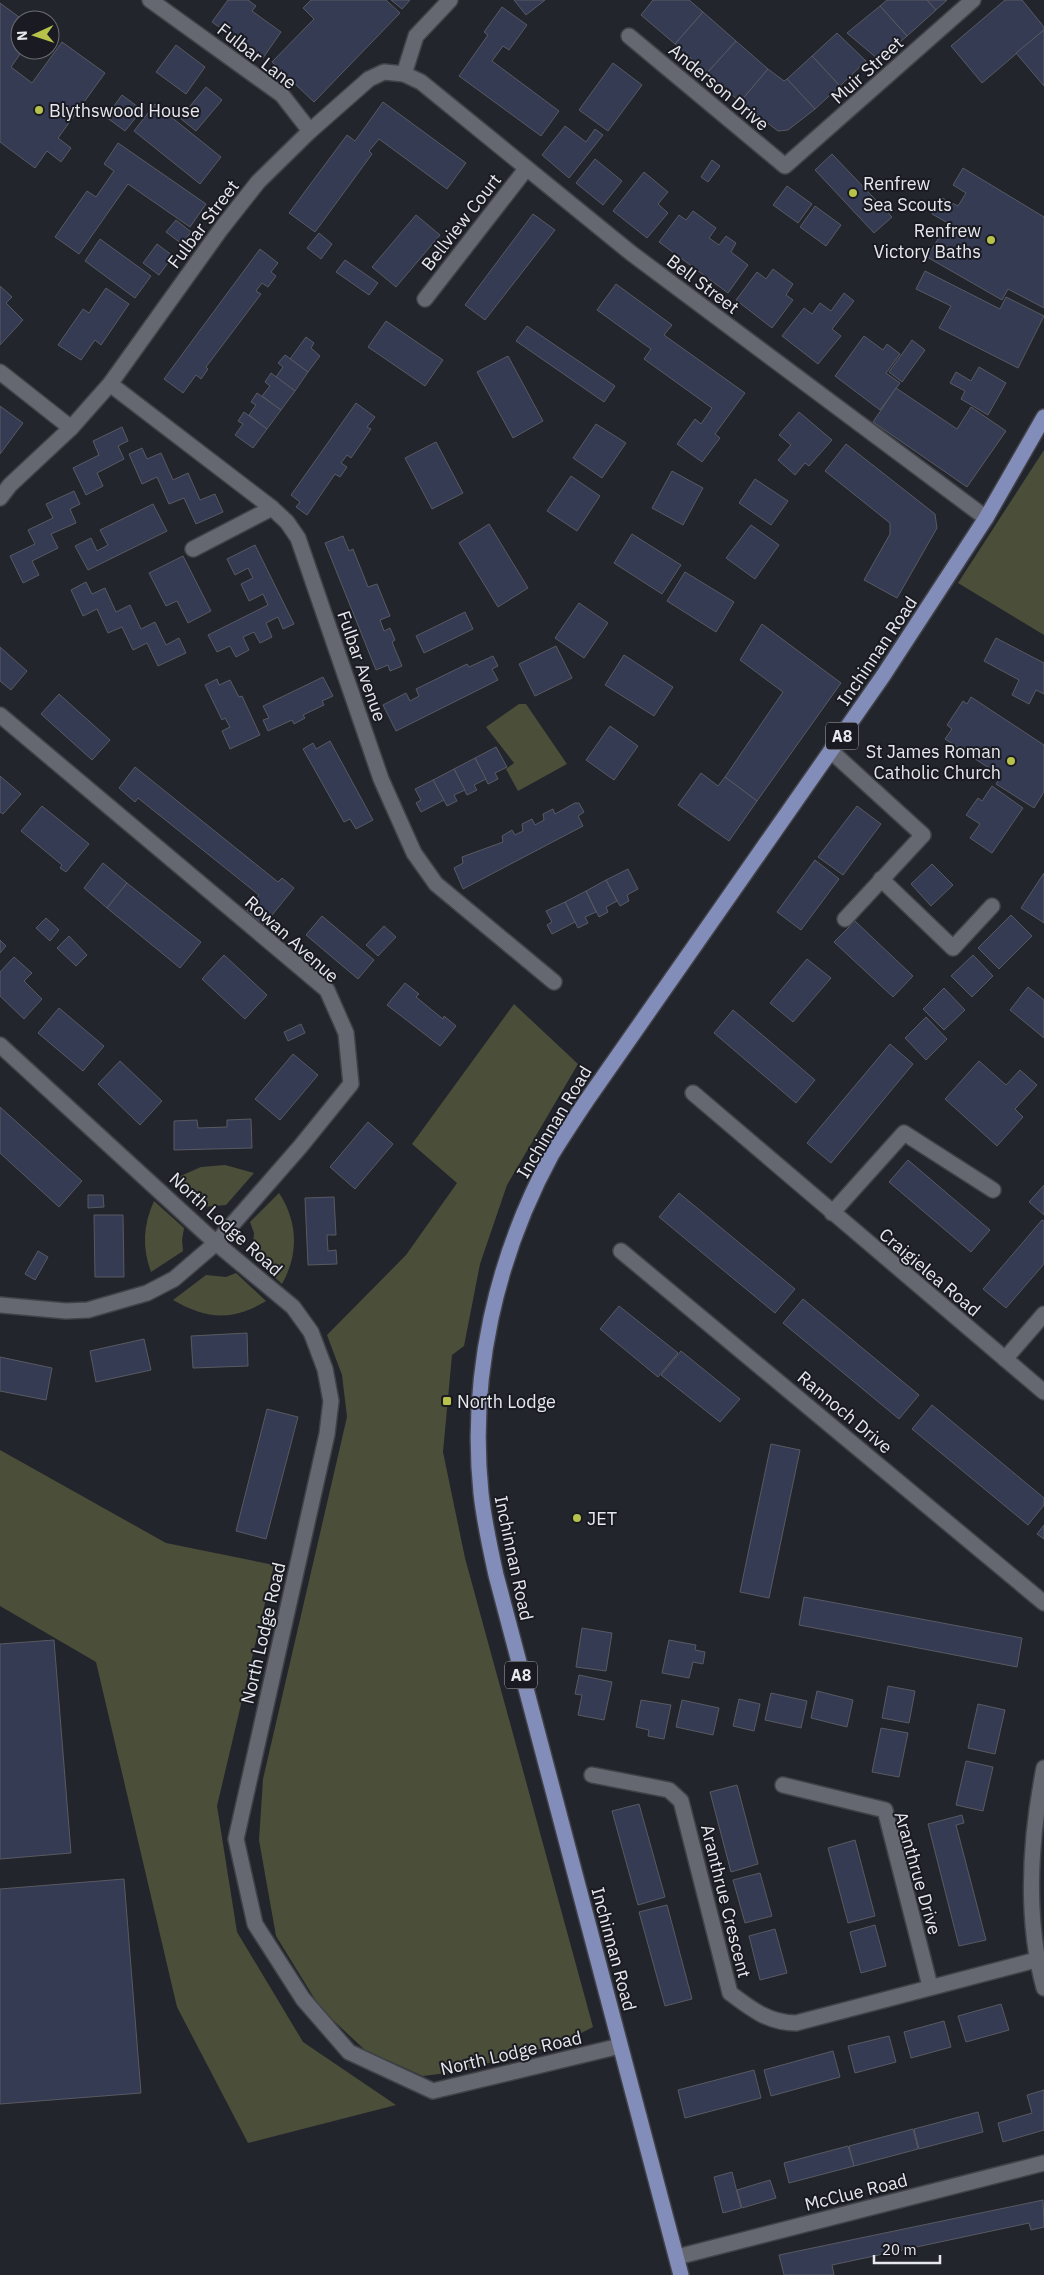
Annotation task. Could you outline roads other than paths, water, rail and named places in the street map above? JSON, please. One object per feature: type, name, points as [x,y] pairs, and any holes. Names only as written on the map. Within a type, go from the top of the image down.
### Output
[{"type":"main road","name":"Inchinnan Road","points":[[681,2275],[496,1575],[486,1526],[480,1455],[483,1366],[497,1290],[516,1232],[534,1190],[553,1153],[587,1100],[832,752],[986,518],[1044,417]]},
{"type":"street","name":"Fulbar Lane","points":[[150,0],[168,5],[282,95],[310,131]]},
{"type":"street","points":[[404,74],[416,36],[450,0]]},
{"type":"street","name":"Muir Street","points":[[785,166],[973,0]]},
{"type":"street","name":"Anderson Drive","points":[[629,36],[785,166]]},
{"type":"street","name":"Fulbar Street","points":[[0,498],[10,485],[70,428],[110,384],[258,182],[310,131],[368,79],[384,72],[404,74]]},
{"type":"street","name":"Bell Street","points":[[404,74],[421,82],[631,253],[986,518]]},
{"type":"street","name":"Bellview Court","points":[[425,299],[526,169]]},
{"type":"street","points":[[0,372],[70,428]]},
{"type":"street","name":"Fulbar Avenue","points":[[110,384],[272,508],[287,522],[298,538],[381,779],[414,853],[436,884],[554,982]]},
{"type":"street","points":[[193,550],[272,508]]},
{"type":"street","name":"Rowan Avenue","points":[[0,715],[327,990],[346,1033],[351,1084],[300,1147],[216,1243],[174,1279],[148,1293],[88,1310],[66,1311],[0,1305]]},
{"type":"street","points":[[832,752],[923,835],[845,919]]},
{"type":"street","points":[[881,879],[953,948],[992,906]]},
{"type":"street","name":"North Lodge Road","points":[[0,1044],[216,1243],[293,1307],[311,1332],[326,1369],[331,1401],[327,1434],[236,1839],[256,1924],[303,1999],[349,2052],[433,2091],[620,2046]]},
{"type":"street","name":"Craigielea Road","points":[[693,1093],[1044,1392]]},
{"type":"street","points":[[832,1213],[904,1133],[993,1190]]},
{"type":"street","name":"Rannoch Drive","points":[[621,1251],[1044,1603]]},
{"type":"street","points":[[1005,1359],[1044,1314]]},
{"type":"street","points":[[1044,1768],[1039,1795],[1032,1864],[1033,1925],[1036,1960],[1044,1988]]},
{"type":"street","name":"Aranthrue Crescent","points":[[592,1775],[669,1790],[681,1801],[730,1993],[755,2012],[780,2023],[796,2023],[930,1986],[1036,1960]]},
{"type":"street","name":"Aranthrue Drive","points":[[783,1785],[885,1810],[930,1986]]},
{"type":"street","name":"McClue Road","points":[[677,2257],[1044,2163]]},
{"type":"place","name":"Blythswood House","points":[[39,110]]},
{"type":"place","name":"Renfrew Sea Scouts","points":[[853,193]]},
{"type":"place","name":"Renfrew Victory Baths","points":[[991,240]]},
{"type":"place","name":"St James Roman Catholic Church","points":[[1011,761]]},
{"type":"place","name":"North Lodge","points":[[447,1401]]},
{"type":"place","name":"JET","points":[[577,1518]]}]
